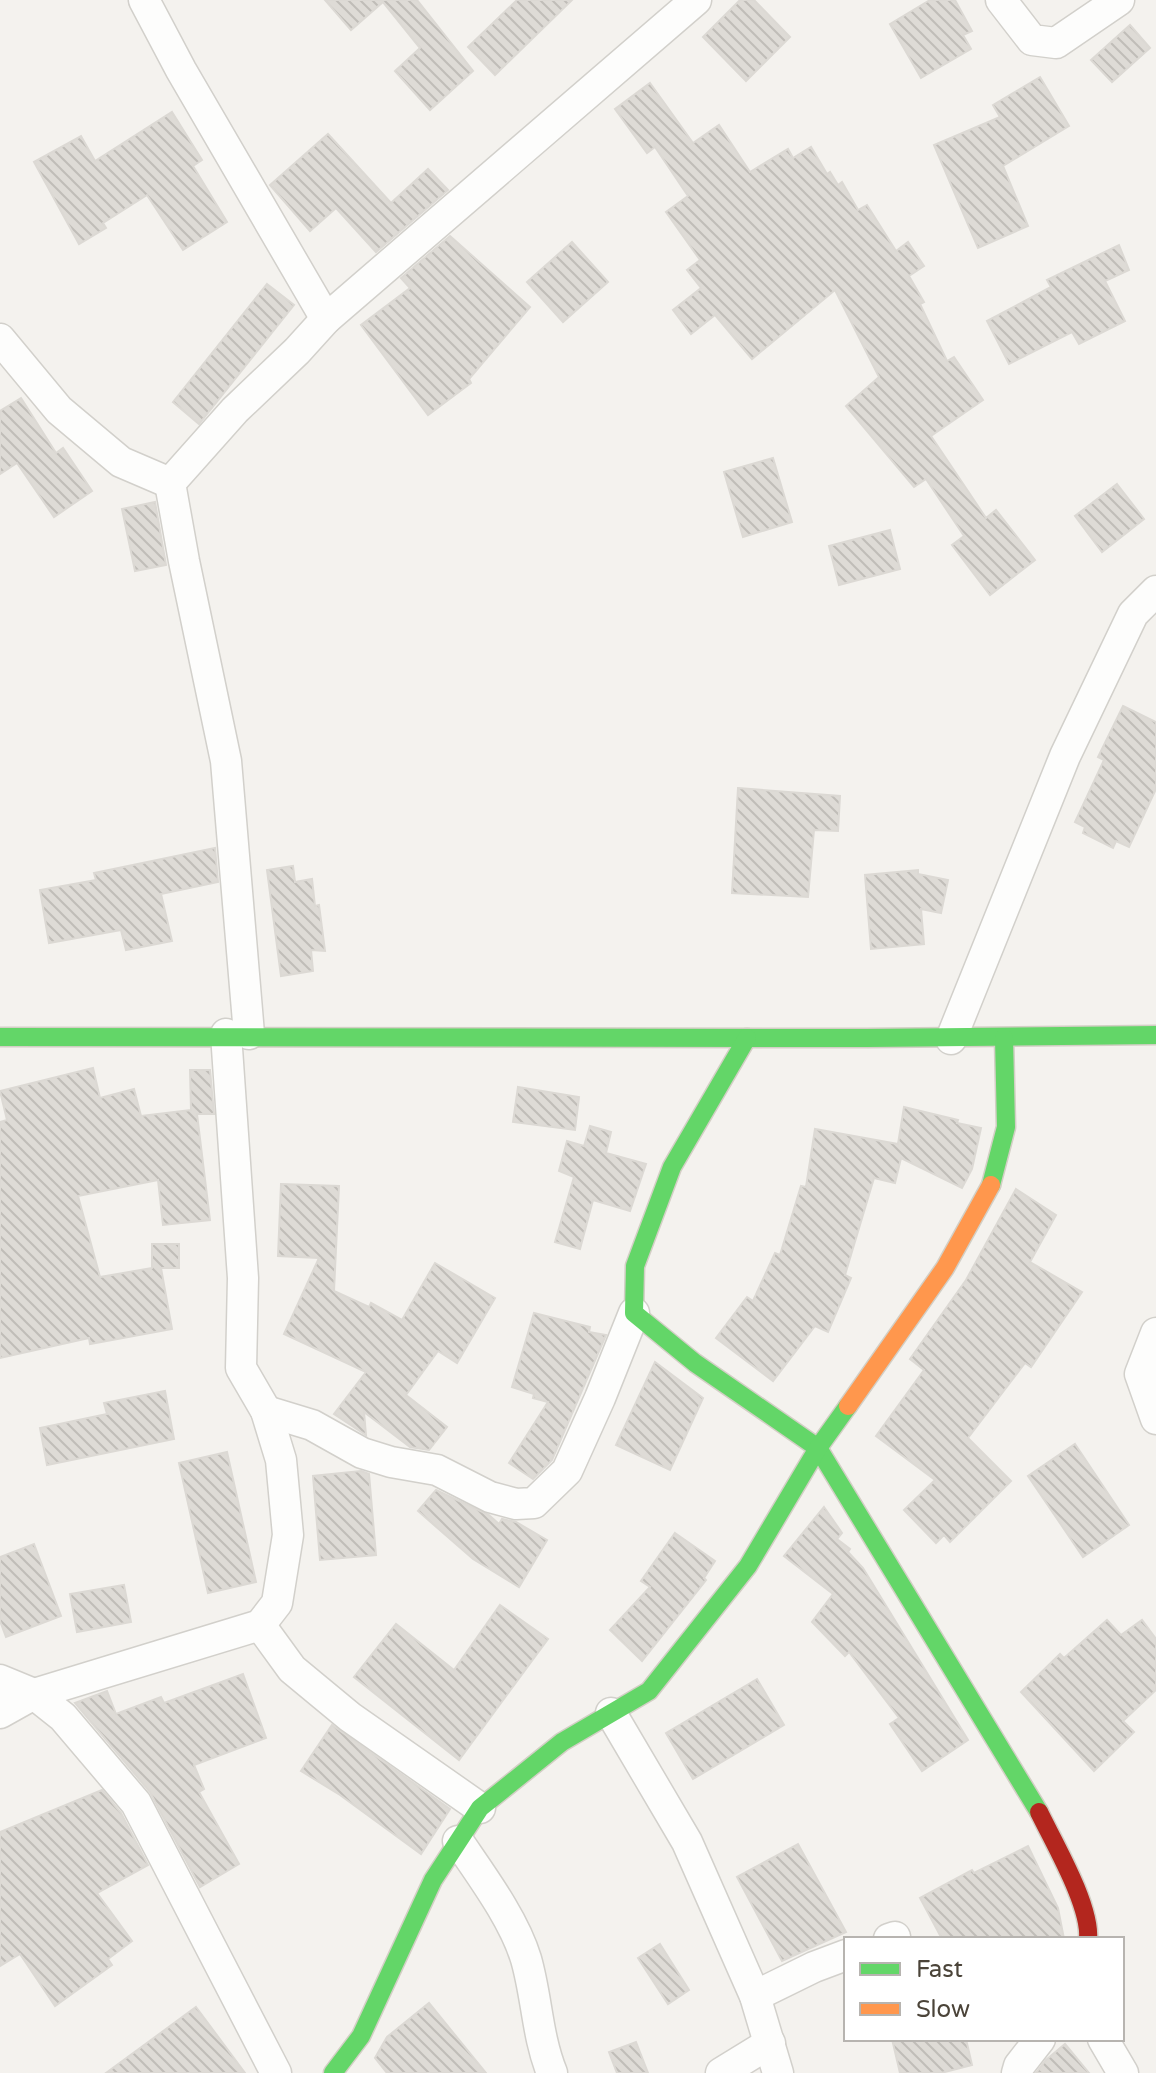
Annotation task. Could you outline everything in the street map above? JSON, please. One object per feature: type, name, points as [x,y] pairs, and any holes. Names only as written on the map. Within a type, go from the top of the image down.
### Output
[{"type":"street","points":[[170,483],[235,410],[326,319],[696,0]]},
{"type":"street","points":[[1001,0],[1032,40],[1056,43],[1119,0]]},
{"type":"street","points":[[153,4],[181,70],[326,319]]},
{"type":"street","points":[[0,339],[59,410],[121,462],[170,483]]},
{"type":"street","points":[[0,1713],[34,1694],[260,1625],[277,1603],[288,1535],[281,1460],[266,1411],[241,1368],[243,1278],[238,1034],[226,761],[170,483]]},
{"type":"street","points":[[951,1039],[1065,756],[1133,614],[1156,591]]},
{"type":"street","points":[[0,1037],[238,1034],[951,1039],[1156,1035]]},
{"type":"street","points":[[266,1411],[312,1425],[362,1453],[437,1470],[490,1497],[516,1504],[534,1503],[567,1471],[634,1313],[635,1266],[672,1167],[747,1038]]},
{"type":"street","points":[[333,2073],[361,2036],[433,1880],[480,1808],[562,1742],[649,1691],[748,1566],[818,1448],[945,1268],[995,1178],[1006,1127],[1004,1038]]},
{"type":"street","points":[[634,1313],[695,1363],[818,1448],[1037,1807],[1080,1899],[1089,1929],[1088,1937]]},
{"type":"street","points":[[1156,1333],[1140,1374],[1156,1419]]},
{"type":"street","points":[[260,1625],[292,1669],[350,1717],[480,1808]]},
{"type":"street","points":[[0,1680],[34,1694],[63,1717],[136,1803],[276,2073]]},
{"type":"street","points":[[611,1713],[687,1842],[755,1996],[778,2073]]},
{"type":"street","points":[[458,1841],[498,1900],[525,1957],[542,2048],[552,2073]]},
{"type":"street","points":[[755,1996],[844,1956]]},
{"type":"street","points":[[1017,2073],[1038,2041]]},
{"type":"street","points":[[1104,2041],[1123,2073]]},
{"type":"street","points":[[721,2073],[770,2043]]},
{"type":"building","points":[[325,0],[417,0],[473,71],[430,110],[395,71],[420,48],[383,2],[351,30]]},
{"type":"building","points":[[517,0],[572,0],[495,75],[468,47]]},
{"type":"building","points":[[740,0],[754,0],[790,37],[746,81],[703,37]]},
{"type":"building","points":[[930,0],[955,0],[972,31],[963,35],[971,49],[921,78],[890,24]]},
{"type":"building","points":[[1130,25],[1150,48],[1112,82],[1091,60]]},
{"type":"building","points":[[1040,77],[1069,126],[1003,166],[1028,226],[978,248],[934,145],[1000,117],[993,105]]},
{"type":"building","points":[[650,83],[693,143],[719,125],[750,172],[788,149],[793,158],[811,147],[827,174],[830,172],[838,185],[842,182],[858,210],[867,205],[896,251],[908,242],[924,266],[909,276],[924,302],[920,304],[947,361],[954,357],[983,400],[931,436],[986,518],[996,510],[1035,560],[990,595],[952,545],[964,536],[926,479],[914,487],[846,406],[879,377],[835,290],[752,359],[715,315],[691,334],[673,310],[701,288],[687,270],[700,260],[666,212],[688,196],[655,147],[647,153],[615,109]]},
{"type":"building","points":[[172,112],[202,160],[193,166],[227,222],[183,250],[147,195],[103,223],[106,228],[79,244],[34,162],[81,136],[95,161]]},
{"type":"building","points":[[328,134],[391,203],[428,169],[448,190],[376,252],[336,208],[310,231],[270,185]]},
{"type":"building","points":[[450,236],[530,307],[469,379],[471,383],[428,415],[361,325],[410,288],[401,278]]},
{"type":"building","points":[[572,242],[608,282],[563,322],[527,282]]},
{"type":"building","points":[[1119,245],[1129,270],[1105,281],[1125,321],[1079,344],[1072,332],[1009,364],[987,321],[1051,287],[1047,280]]},
{"type":"building","points":[[267,284],[294,305],[199,424],[173,402]]},
{"type":"building","points":[[21,398],[56,453],[63,448],[92,491],[54,517],[17,463],[0,474],[0,411]]},
{"type":"building","points":[[773,458],[792,522],[743,537],[724,472]]},
{"type":"building","points":[[1117,484],[1144,519],[1102,552],[1075,516]]},
{"type":"building","points":[[155,502],[166,565],[135,571],[122,509]]},
{"type":"building","points":[[890,530],[900,569],[839,585],[829,546]]},
{"type":"building","points":[[1123,706],[1156,722],[1156,789],[1129,847],[1116,841],[1113,848],[1083,833],[1085,827],[1075,822],[1104,760],[1098,757]]},
{"type":"building","points":[[738,788],[840,796],[838,831],[814,830],[808,897],[732,893]]},
{"type":"building","points":[[215,848],[218,882],[161,894],[172,941],[126,950],[121,930],[49,943],[40,890],[96,880],[94,873]]},
{"type":"building","points":[[293,866],[295,882],[312,879],[325,951],[311,950],[313,971],[281,976],[267,870]]},
{"type":"building","points":[[918,870],[918,874],[948,880],[941,913],[921,909],[924,944],[871,949],[865,875]]},
{"type":"building","points":[[93,1068],[100,1098],[134,1089],[141,1116],[191,1110],[190,1070],[210,1070],[214,1114],[197,1114],[210,1220],[163,1225],[158,1180],[78,1196],[100,1277],[152,1268],[152,1244],[179,1244],[179,1268],[161,1268],[172,1329],[90,1344],[89,1338],[0,1358],[0,1122],[7,1120],[0,1091]]},
{"type":"building","points":[[518,1087],[579,1097],[575,1130],[513,1122]]},
{"type":"building","points":[[904,1107],[981,1128],[972,1169],[962,1188],[901,1158],[895,1183],[874,1178],[845,1275],[851,1278],[828,1332],[815,1326],[773,1381],[716,1338],[747,1297],[753,1301],[775,1253],[780,1255],[801,1186],[806,1187],[815,1129],[898,1144]]},
{"type":"building","points":[[590,1126],[611,1132],[606,1153],[646,1164],[630,1211],[593,1200],[580,1249],[555,1242],[574,1177],[559,1171],[567,1141],[584,1146]]},
{"type":"building","points":[[281,1184],[339,1186],[334,1291],[369,1307],[371,1303],[402,1320],[435,1263],[495,1298],[457,1363],[438,1351],[406,1395],[447,1427],[429,1450],[410,1447],[364,1412],[366,1435],[334,1414],[366,1372],[284,1334],[319,1258],[278,1256]]},
{"type":"building","points":[[1016,1189],[1056,1215],[1030,1262],[1082,1292],[1031,1367],[1025,1363],[968,1438],[1011,1481],[950,1542],[944,1535],[936,1543],[904,1510],[935,1480],[876,1436],[924,1370],[910,1359],[966,1280]]},
{"type":"building","points":[[534,1313],[590,1327],[589,1332],[606,1335],[552,1460],[533,1479],[509,1463],[548,1402],[512,1387]]},
{"type":"building","points":[[655,1362],[703,1398],[670,1470],[616,1445]]},
{"type":"building","points":[[165,1391],[174,1439],[47,1465],[40,1428],[107,1414],[104,1403]]},
{"type":"building","points":[[1075,1444],[1129,1525],[1083,1557],[1028,1476]]},
{"type":"building","points":[[227,1452],[256,1582],[208,1593],[179,1463]]},
{"type":"building","points":[[361,1471],[369,1474],[376,1555],[320,1560],[313,1476]]},
{"type":"building","points":[[436,1490],[489,1515],[499,1524],[502,1519],[516,1522],[547,1540],[519,1587],[473,1559],[418,1511]]},
{"type":"building","points":[[824,1507],[842,1533],[837,1539],[850,1549],[848,1552],[863,1568],[968,1740],[922,1771],[890,1724],[899,1718],[849,1652],[845,1656],[812,1622],[833,1594],[784,1556]]},
{"type":"building","points":[[675,1533],[715,1561],[704,1578],[706,1580],[642,1661],[610,1630],[650,1587],[641,1581]]},
{"type":"building","points":[[34,1544],[61,1616],[6,1637],[0,1621],[0,1557]]},
{"type":"building","points":[[124,1585],[131,1622],[77,1632],[70,1594]]},
{"type":"building","points":[[500,1605],[548,1639],[459,1760],[354,1677],[396,1624],[454,1670]]},
{"type":"building","points":[[1107,1620],[1121,1635],[1142,1620],[1156,1639],[1156,1690],[1123,1721],[1134,1732],[1094,1771],[1021,1692],[1060,1654],[1064,1658]]},
{"type":"building","points":[[243,1674],[266,1738],[194,1765],[204,1789],[199,1792],[239,1864],[200,1887],[150,1792],[75,1703],[107,1691],[116,1714],[161,1697],[164,1703]]},
{"type":"building","points":[[757,1679],[784,1725],[693,1779],[666,1733]]},
{"type":"building","points":[[332,1725],[450,1809],[421,1854],[340,1795],[301,1771]]},
{"type":"building","points":[[102,1790],[121,1813],[148,1865],[97,1893],[132,1941],[108,1959],[112,1965],[55,2006],[20,1954],[0,1966],[0,1832]]},
{"type":"building","points":[[798,1844],[846,1932],[782,1961],[737,1877]]},
{"type":"building","points":[[1028,1846],[1058,1908],[1064,1937],[941,1937],[920,1898],[972,1870],[974,1873]]},
{"type":"building","points":[[660,1944],[689,1990],[668,2004],[638,1958]]},
{"type":"building","points":[[429,2003],[486,2073],[387,2073],[375,2058],[387,2037]]},
{"type":"building","points":[[196,2007],[245,2073],[106,2073]]},
{"type":"building","points":[[892,2041],[966,2041],[972,2065],[941,2073],[900,2073]]},
{"type":"building","points":[[636,2042],[648,2073],[617,2073],[609,2052]]},
{"type":"building","points":[[1065,2044],[1089,2073],[1036,2073],[1046,2060]]},
{"type":"traffic: fast","points":[[0,1037],[867,1038],[1156,1035]]},
{"type":"traffic: fast","points":[[747,1038],[672,1167],[635,1266],[634,1313],[695,1363],[818,1448],[1039,1812]]},
{"type":"traffic: fast","points":[[991,1185],[1006,1127],[1004,1038]]},
{"type":"traffic: fast","points":[[333,2073],[361,2036],[433,1880],[480,1808],[562,1742],[649,1691],[748,1566],[818,1448],[848,1406]]},
{"type":"traffic: slow","points":[[848,1406],[945,1268],[991,1185]]},
{"type":"traffic: jam","points":[[1039,1812],[1078,1892],[1088,1937]]}]
